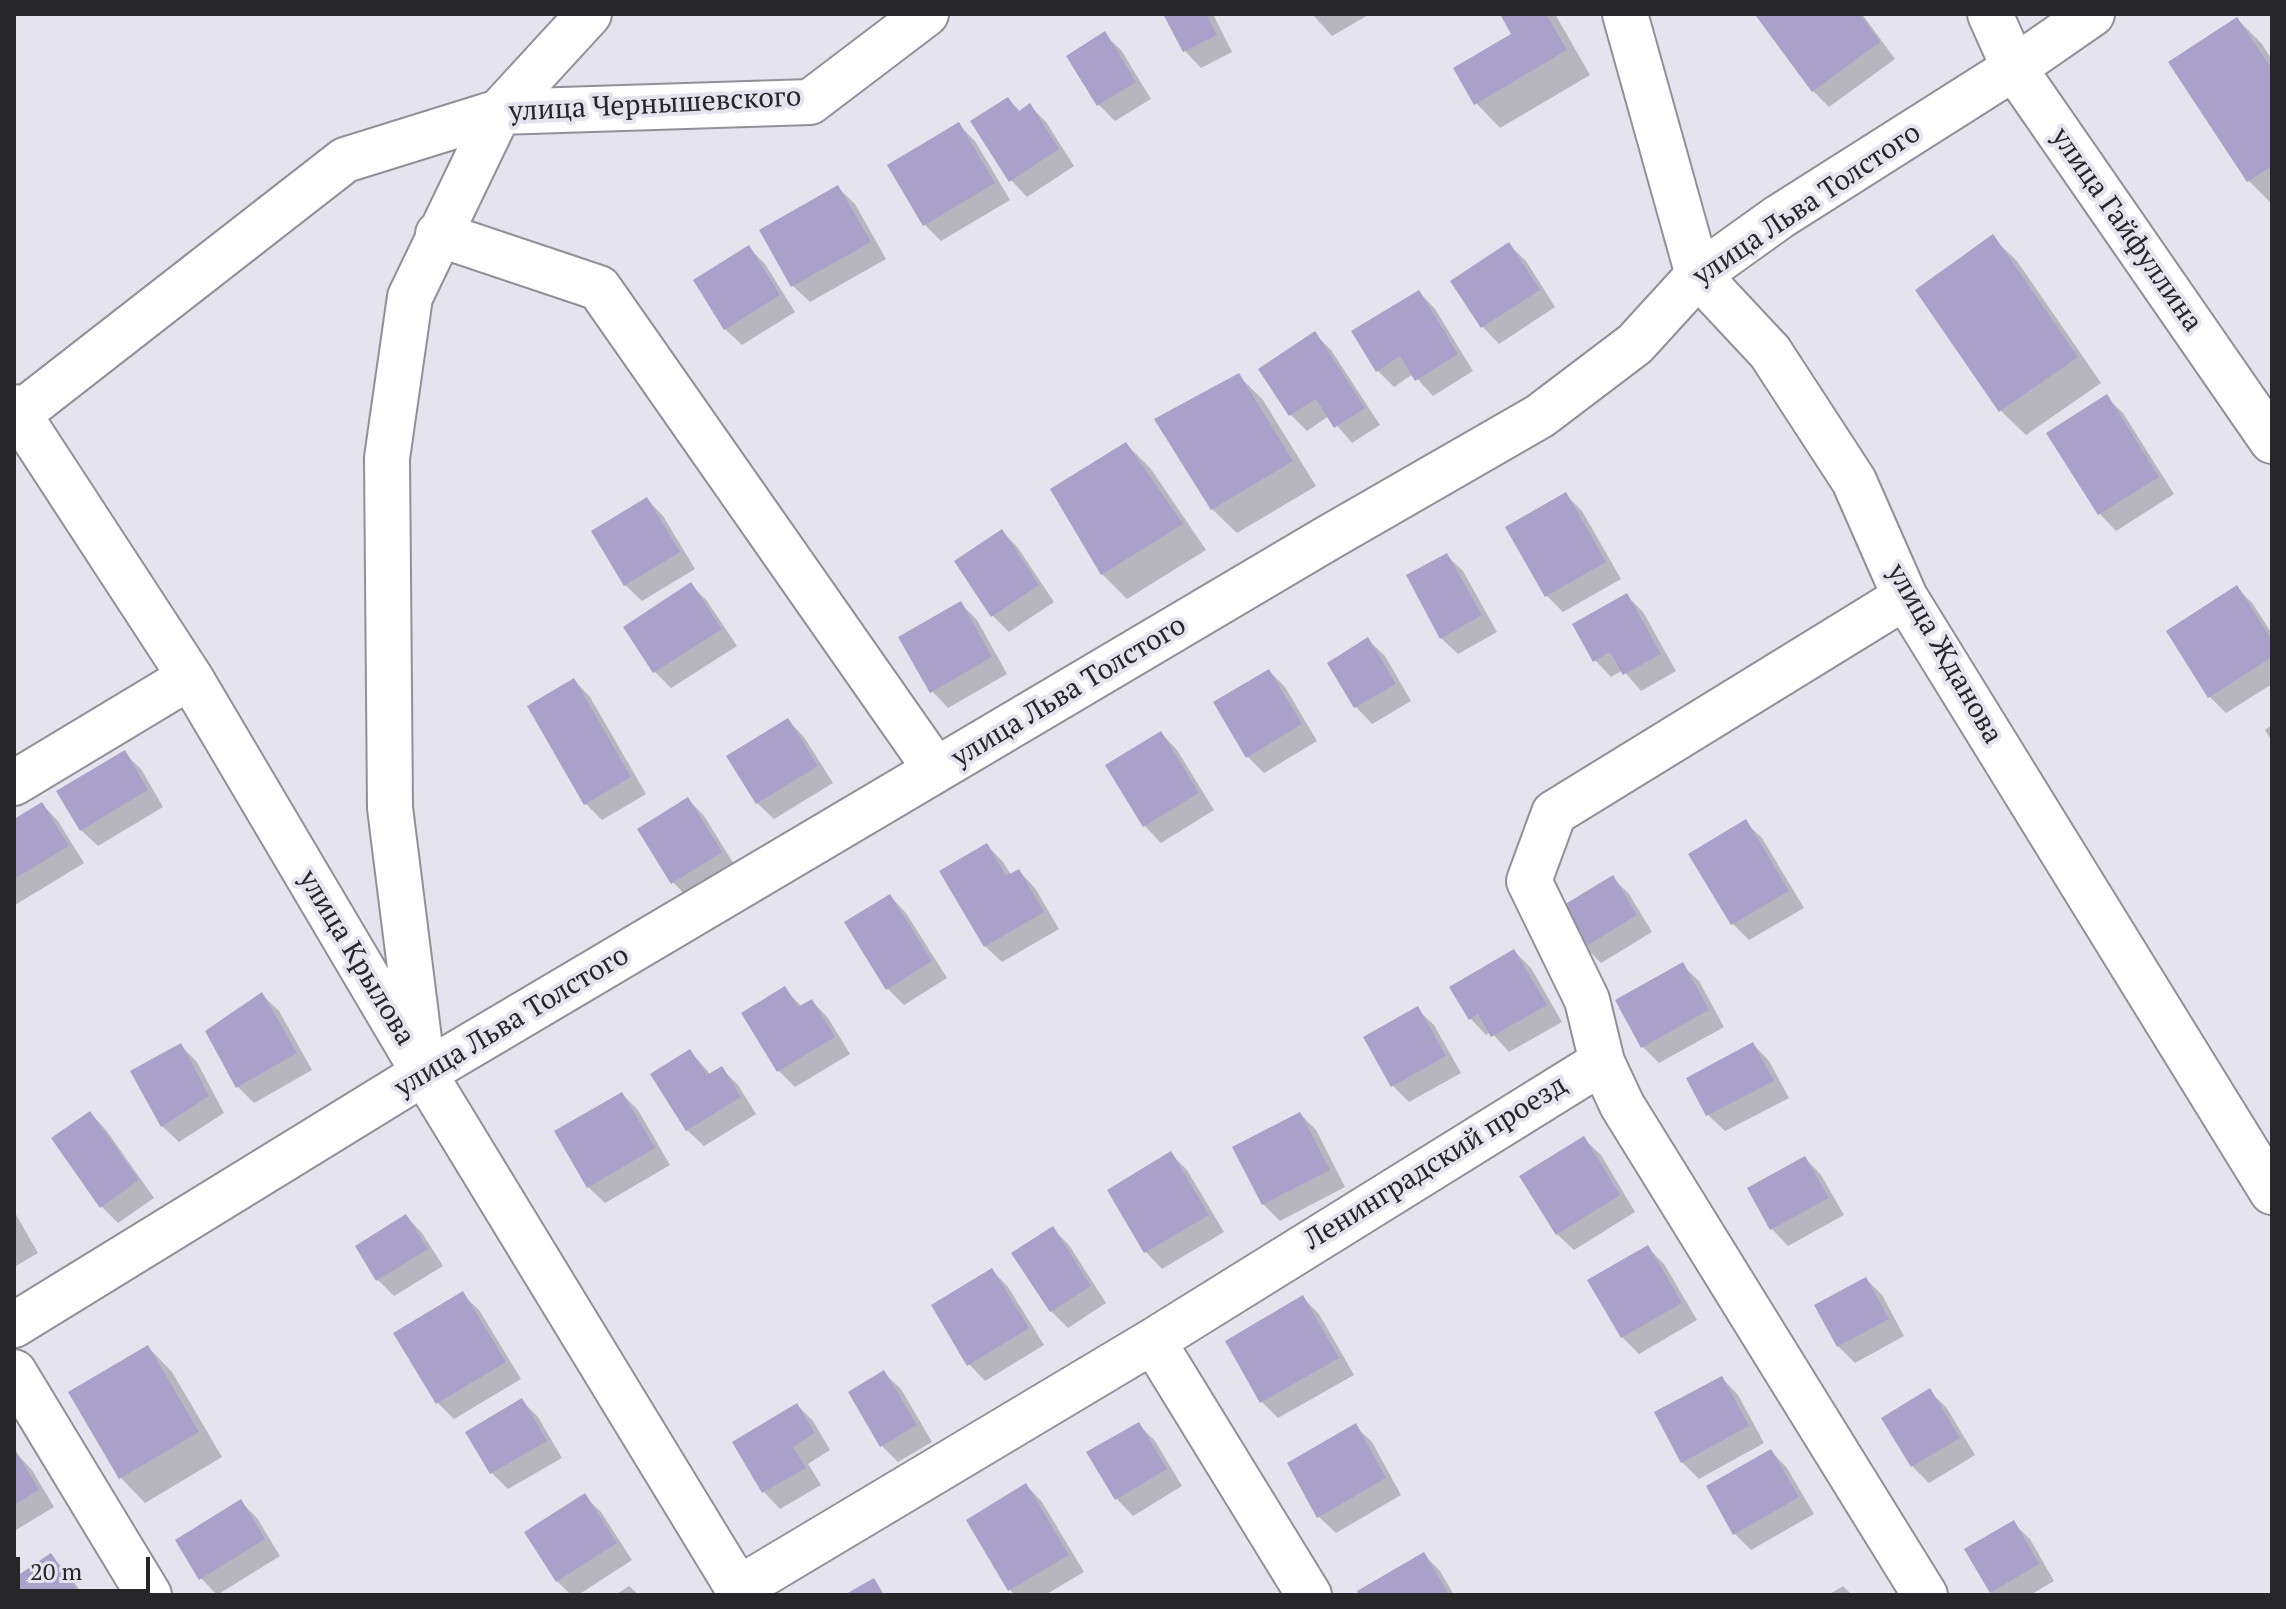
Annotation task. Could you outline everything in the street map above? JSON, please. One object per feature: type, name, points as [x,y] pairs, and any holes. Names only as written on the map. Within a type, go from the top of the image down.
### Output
[{"type":"street","points":[[424,1073],[390,808],[387,458],[410,297],[499,112],[589,14]]},
{"type":"street","name":"улица Чернышевского","points":[[16,410],[345,160],[499,112],[810,102],[926,14]]},
{"type":"street","name":"улица Жданова","points":[[1625,14],[1698,275],[1770,352],[1854,481],[1905,597],[2272,1192]]},
{"type":"street","name":"улица Гайфуллина","points":[[1990,14],[2014,68],[2272,441]]},
{"type":"street","name":"улица Льва Толстого","points":[[14,1325],[424,1073],[1540,416],[1635,344],[1698,275],[1779,217],[2014,68],[2092,14]]},
{"type":"street","points":[[438,234],[599,288],[936,770]]},
{"type":"street","name":"улица Крылова","points":[[16,410],[190,677],[424,1073],[740,1592]]},
{"type":"street","points":[[1602,1062],[1587,1000],[1529,881],[1554,813],[1905,597]]},
{"type":"street","points":[[14,783],[190,677]]},
{"type":"street","name":"Ленинградский проезд","points":[[740,1592],[1153,1341],[1602,1062],[1622,1105],[1925,1595]]},
{"type":"street","points":[[1153,1341],[1309,1595]]},
{"type":"street","points":[[14,1372],[149,1595]]},
{"type":"building","points":[[1163,14],[1206,14],[1217,35],[1183,52]]},
{"type":"building","points":[[1500,14],[1546,14],[1567,50],[1474,105],[1453,68],[1511,34]]},
{"type":"building","points":[[1860,14],[1880,42],[1812,92],[1756,16]]},
{"type":"building","points":[[2237,17],[2272,69],[2272,166],[2247,182],[2168,62]]},
{"type":"building","points":[[1105,31],[1136,82],[1097,106],[1066,56]]},
{"type":"building","points":[[1008,97],[1018,112],[1030,103],[1059,149],[1009,182],[970,121]]},
{"type":"building","points":[[959,122],[995,183],[923,226],[887,165]]},
{"type":"building","points":[[838,185],[871,242],[791,287],[759,230]]},
{"type":"building","points":[[1993,234],[2078,357],[1999,412],[1915,290]]},
{"type":"building","points":[[1509,242],[1540,290],[1481,328],[1450,281]]},
{"type":"building","points":[[749,245],[780,295],[724,330],[693,280]]},
{"type":"building","points":[[1419,290],[1458,354],[1415,381],[1400,356],[1376,372],[1351,331]]},
{"type":"building","points":[[1315,331],[1365,408],[1334,428],[1316,399],[1289,416],[1258,369]]},
{"type":"building","points":[[1239,373],[1293,461],[1211,510],[1154,419]]},
{"type":"building","points":[[2107,394],[2159,477],[2098,515],[2046,433]]},
{"type":"building","points":[[1126,442],[1183,524],[1101,575],[1050,489]]},
{"type":"building","points":[[1566,492],[1606,562],[1545,597],[1505,527]]},
{"type":"building","points":[[647,497],[680,552],[624,586],[591,531]]},
{"type":"building","points":[[1002,529],[1039,585],[991,617],[954,561]]},
{"type":"building","points":[[1447,553],[1482,615],[1440,639],[1406,575]]},
{"type":"building","points":[[691,582],[722,629],[653,673],[623,627]]},
{"type":"building","points":[[2237,585],[2272,640],[2272,657],[2208,698],[2166,631]]},
{"type":"building","points":[[1627,593],[1661,654],[1623,675],[1610,652],[1593,662],[1572,624]]},
{"type":"building","points":[[961,601],[992,657],[930,693],[898,637]]},
{"type":"building","points":[[1368,637],[1396,684],[1354,708],[1327,663]]},
{"type":"building","points":[[1269,669],[1302,724],[1246,758],[1213,702]]},
{"type":"building","points":[[574,678],[631,777],[584,805],[527,706]]},
{"type":"building","points":[[788,718],[818,766],[756,804],[726,756]]},
{"type":"building","points":[[1161,731],[1199,793],[1143,827],[1105,765]]},
{"type":"building","points":[[125,750],[148,790],[80,831],[56,791]]},
{"type":"building","points":[[688,797],[722,852],[671,884],[637,829]]},
{"type":"building","points":[[42,802],[69,846],[14,879],[14,819]]},
{"type":"building","points":[[1746,819],[1789,891],[1731,925],[1688,854]]},
{"type":"building","points":[[987,843],[1006,876],[1019,869],[1044,912],[984,947],[939,871]]},
{"type":"building","points":[[1613,875],[1637,915],[1583,948],[1559,908]]},
{"type":"building","points":[[890,894],[932,961],[886,990],[844,922]]},
{"type":"building","points":[[1514,949],[1547,1005],[1491,1037],[1478,1014],[1469,1020],[1449,987]]},
{"type":"building","points":[[1683,962],[1709,1010],[1641,1048],[1615,1000]]},
{"type":"building","points":[[785,986],[798,1007],[812,999],[835,1037],[777,1072],[741,1013]]},
{"type":"building","points":[[262,992],[297,1053],[236,1088],[205,1031]]},
{"type":"building","points":[[1418,1006],[1446,1056],[1391,1087],[1363,1037]]},
{"type":"building","points":[[1753,1042],[1774,1081],[1706,1116],[1686,1078]]},
{"type":"building","points":[[181,1043],[209,1096],[161,1127],[130,1071]]},
{"type":"building","points":[[690,1049],[707,1075],[722,1066],[741,1097],[686,1131],[650,1074]]},
{"type":"building","points":[[622,1092],[655,1148],[587,1188],[554,1131]]},
{"type":"building","points":[[90,1111],[139,1180],[100,1208],[51,1138]]},
{"type":"building","points":[[1300,1112],[1330,1170],[1262,1205],[1232,1147]]},
{"type":"building","points":[[1584,1136],[1620,1195],[1556,1235],[1519,1176]]},
{"type":"building","points":[[1171,1151],[1209,1215],[1144,1253],[1107,1190]]},
{"type":"building","points":[[1805,1156],[1829,1198],[1770,1230],[1747,1188]]},
{"type":"building","points":[[406,1214],[428,1249],[376,1281],[355,1246]]},
{"type":"building","points":[[1053,1226],[1091,1286],[1050,1312],[1011,1253]]},
{"type":"building","points":[[1648,1245],[1682,1303],[1621,1338],[1587,1280]]},
{"type":"building","points":[[992,1268],[1029,1328],[967,1366],[931,1305]]},
{"type":"building","points":[[1866,1277],[1889,1319],[1837,1347],[1814,1305]]},
{"type":"building","points":[[463,1291],[506,1362],[436,1404],[393,1333]]},
{"type":"building","points":[[1303,1295],[1339,1358],[1260,1403],[1225,1341]]},
{"type":"building","points":[[148,1345],[199,1432],[119,1479],[68,1392]]},
{"type":"building","points":[[884,1370],[917,1425],[880,1447],[848,1392]]},
{"type":"building","points":[[1722,1376],[1749,1426],[1681,1463],[1654,1412]]},
{"type":"building","points":[[1930,1388],[1960,1438],[1911,1467],[1881,1418]]},
{"type":"building","points":[[522,1398],[547,1441],[490,1474],[465,1432]]},
{"type":"building","points":[[797,1403],[815,1433],[793,1447],[806,1468],[762,1493],[732,1442]]},
{"type":"building","points":[[1139,1422],[1167,1469],[1115,1500],[1086,1452]]},
{"type":"building","points":[[1356,1423],[1386,1478],[1317,1518],[1287,1463]]},
{"type":"building","points":[[14,1448],[39,1490],[14,1505]]},
{"type":"building","points":[[1771,1449],[1799,1497],[1733,1535],[1706,1486]]},
{"type":"building","points":[[1026,1483],[1069,1555],[1008,1591],[966,1520]]},
{"type":"building","points":[[585,1493],[617,1543],[556,1582],[524,1532]]},
{"type":"building","points":[[241,1499],[265,1539],[199,1580],[175,1540]]},
{"type":"building","points":[[2014,1520],[2039,1564],[1990,1593],[1964,1549]]},
{"type":"building","points":[[1424,1552],[1449,1595],[1359,1595],[1357,1591]]},
{"type":"building","points":[[51,1553],[76,1589],[67,1595],[14,1595],[14,1578]]},
{"type":"building","points":[[874,1578],[884,1595],[844,1595]]}]
